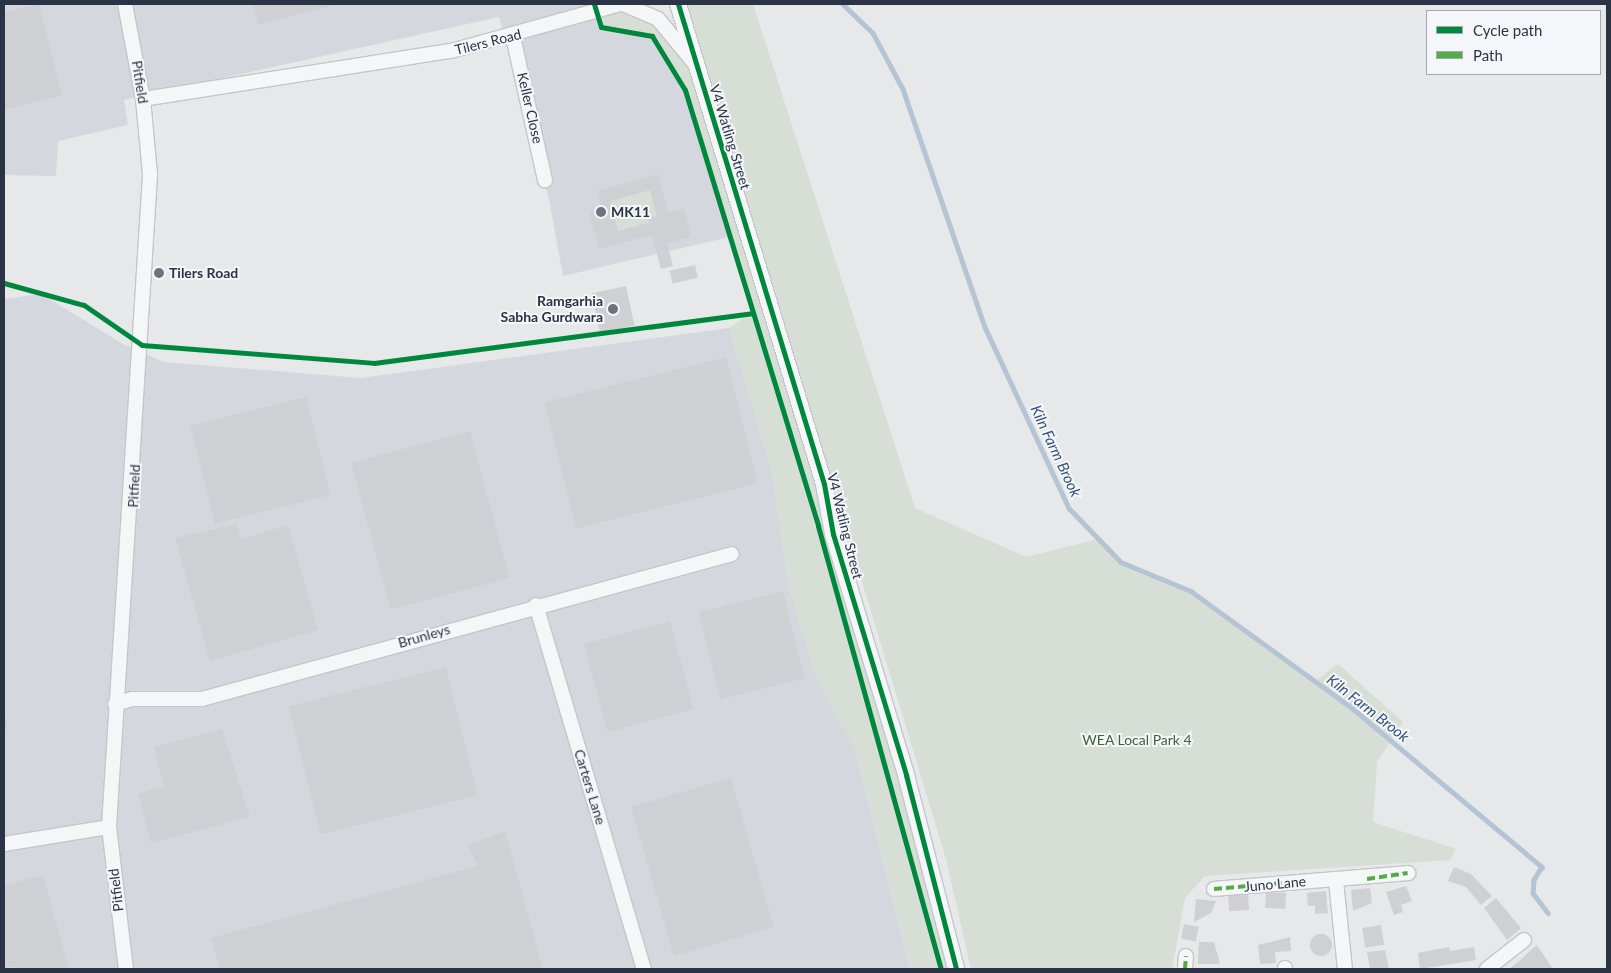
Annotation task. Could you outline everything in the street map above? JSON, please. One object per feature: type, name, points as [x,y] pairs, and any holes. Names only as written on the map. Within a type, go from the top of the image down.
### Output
[{"type":"street","name":"Pitfield","points":[[125,4],[143,99],[150,175],[130,543],[116,704],[109,827],[126,969]]},
{"type":"street","name":"Tilers Road","points":[[143,99],[353,70],[513,37],[622,4]]},
{"type":"street","points":[[622,4],[658,19],[696,65]]},
{"type":"street","name":"V4 Watling Street","points":[[678,4],[824,484],[833,534],[906,775],[956,969]]},
{"type":"street","name":"Keller Close","points":[[513,37],[545,180]]},
{"type":"street","name":"Brunleys","points":[[116,704],[132,699],[202,699],[536,605],[732,554]]},
{"type":"street","name":"Carters Lane","points":[[536,605],[644,969]]},
{"type":"street","points":[[4,844],[109,827]]},
{"type":"street","name":"Juno Lane","points":[[1214,889],[1336,881],[1408,873]]},
{"type":"street","points":[[1336,881],[1345,969]]},
{"type":"street","points":[[1487,969],[1524,940]]},
{"type":"shaded area","points":[[4,4],[594,4],[601,27],[638,31],[662,47],[685,90],[729,237],[563,276],[549,199],[499,17],[124,100],[128,125],[58,141],[56,176],[4,175]]},
{"type":"shaded area","points":[[41,294],[125,345],[164,362],[361,378],[729,328],[856,753],[910,969],[4,969],[4,299]]},
{"type":"green space","points":[[621,4],[658,19],[696,65],[956,969],[910,969],[856,753],[814,673],[788,585],[772,476],[729,328],[752,313],[685,90],[652,36],[601,27],[597,11]]},
{"type":"green space","name":"WEA Local Park 4","points":[[687,4],[753,4],[915,508],[1026,557],[1098,539],[1121,562],[1191,591],[1315,681],[1338,664],[1403,722],[1377,762],[1373,822],[1456,849],[1450,860],[1205,876],[1185,898],[1172,969],[971,969],[946,859]]},
{"type":"green space","points":[[650,190],[657,216],[648,218],[649,223],[618,231],[610,201]]},
{"type":"building","points":[[39,4],[62,95],[4,110],[4,12]]},
{"type":"building","points":[[253,4],[337,4],[258,25]]},
{"type":"building","name":"MK11","points":[[658,174],[668,213],[684,209],[691,237],[667,243],[673,266],[661,269],[652,235],[599,249],[589,211],[602,208],[597,191]],"holes":[[[650,190],[657,216],[648,218],[649,223],[618,231],[610,201]]]},
{"type":"building","points":[[695,265],[698,278],[673,284],[670,271]]},
{"type":"building","name":"Ramgarhia Sabha Gurdwara","points":[[626,286],[634,325],[600,332],[592,293]]},
{"type":"building","points":[[726,357],[757,483],[576,528],[545,402]]},
{"type":"building","points":[[306,397],[330,495],[215,524],[191,426]]},
{"type":"building","points":[[470,431],[509,578],[391,610],[351,463]]},
{"type":"building","points":[[237,524],[241,539],[288,525],[318,630],[210,661],[175,538]]},
{"type":"building","points":[[783,591],[805,678],[720,699],[699,612]]},
{"type":"building","points":[[670,621],[694,709],[608,732],[584,644]]},
{"type":"building","points":[[446,667],[478,795],[321,834],[289,706]]},
{"type":"building","points":[[4,714],[8,729],[4,730]]},
{"type":"building","points":[[222,729],[250,817],[151,843],[138,794],[164,786],[154,747]]},
{"type":"building","points":[[731,778],[774,927],[674,956],[631,807]]},
{"type":"building","points":[[505,831],[543,969],[220,969],[211,938],[478,866],[468,845]]},
{"type":"building","points":[[1454,867],[1471,874],[1492,896],[1481,905],[1466,887],[1448,881]]},
{"type":"building","points":[[43,875],[69,969],[4,967],[4,886]]},
{"type":"building","points":[[1406,886],[1412,901],[1401,905],[1403,912],[1394,915],[1386,892]]},
{"type":"building","points":[[1370,888],[1372,903],[1353,911],[1351,890]]},
{"type":"building","points":[[1326,891],[1328,913],[1315,914],[1315,906],[1308,906],[1307,893]]},
{"type":"building","points":[[1266,892],[1286,893],[1285,909],[1265,908]]},
{"type":"building","points":[[1248,894],[1249,910],[1229,911],[1228,895]]},
{"type":"building","points":[[1496,898],[1521,928],[1507,940],[1484,908]]},
{"type":"building","points":[[1196,899],[1216,901],[1211,913],[1194,922]]},
{"type":"building","points":[[1184,924],[1199,927],[1196,942],[1181,939]]},
{"type":"building","points":[[1381,925],[1384,945],[1365,948],[1362,928]]},
{"type":"building","points":[[1321,934],[1329,937],[1332,945],[1329,953],[1321,956],[1313,953],[1310,945],[1313,937]]},
{"type":"building","points":[[1290,937],[1291,951],[1275,952],[1276,963],[1260,964],[1258,945]]},
{"type":"building","points":[[1199,942],[1214,942],[1220,964],[1198,964]]},
{"type":"building","points":[[1537,945],[1553,969],[1509,969],[1519,961]]},
{"type":"building","points":[[1449,947],[1450,951],[1474,947],[1476,960],[1420,969],[1418,953]]},
{"type":"building","points":[[1385,950],[1389,969],[1370,969],[1367,952]]},
{"type":"waterway","name":"Kiln Farm Brook","points":[[843,4],[873,33],[903,89],[985,327],[1069,508],[1121,562],[1191,591],[1352,708],[1542,867],[1534,880],[1533,893],[1548,913]]},
{"type":"marked path","points":[[1367,879],[1408,873]]},
{"type":"marked path","points":[[1214,889],[1307,881]]},
{"type":"marked path","points":[[1185,969],[1186,956]]},
{"type":"cycle path","points":[[594,4],[601,27],[652,36],[685,90],[818,526],[941,969]]},
{"type":"cycle path","points":[[678,4],[824,484],[833,534],[906,775],[956,969]]},
{"type":"cycle path","points":[[4,283],[84,305],[142,345],[374,363],[752,313]]},
{"type":"place","name":"MK11","points":[[601,212]]},
{"type":"place","name":"Tilers Road","points":[[159,273]]},
{"type":"place","name":"Ramgarhia Sabha Gurdwara","points":[[613,309]]}]
